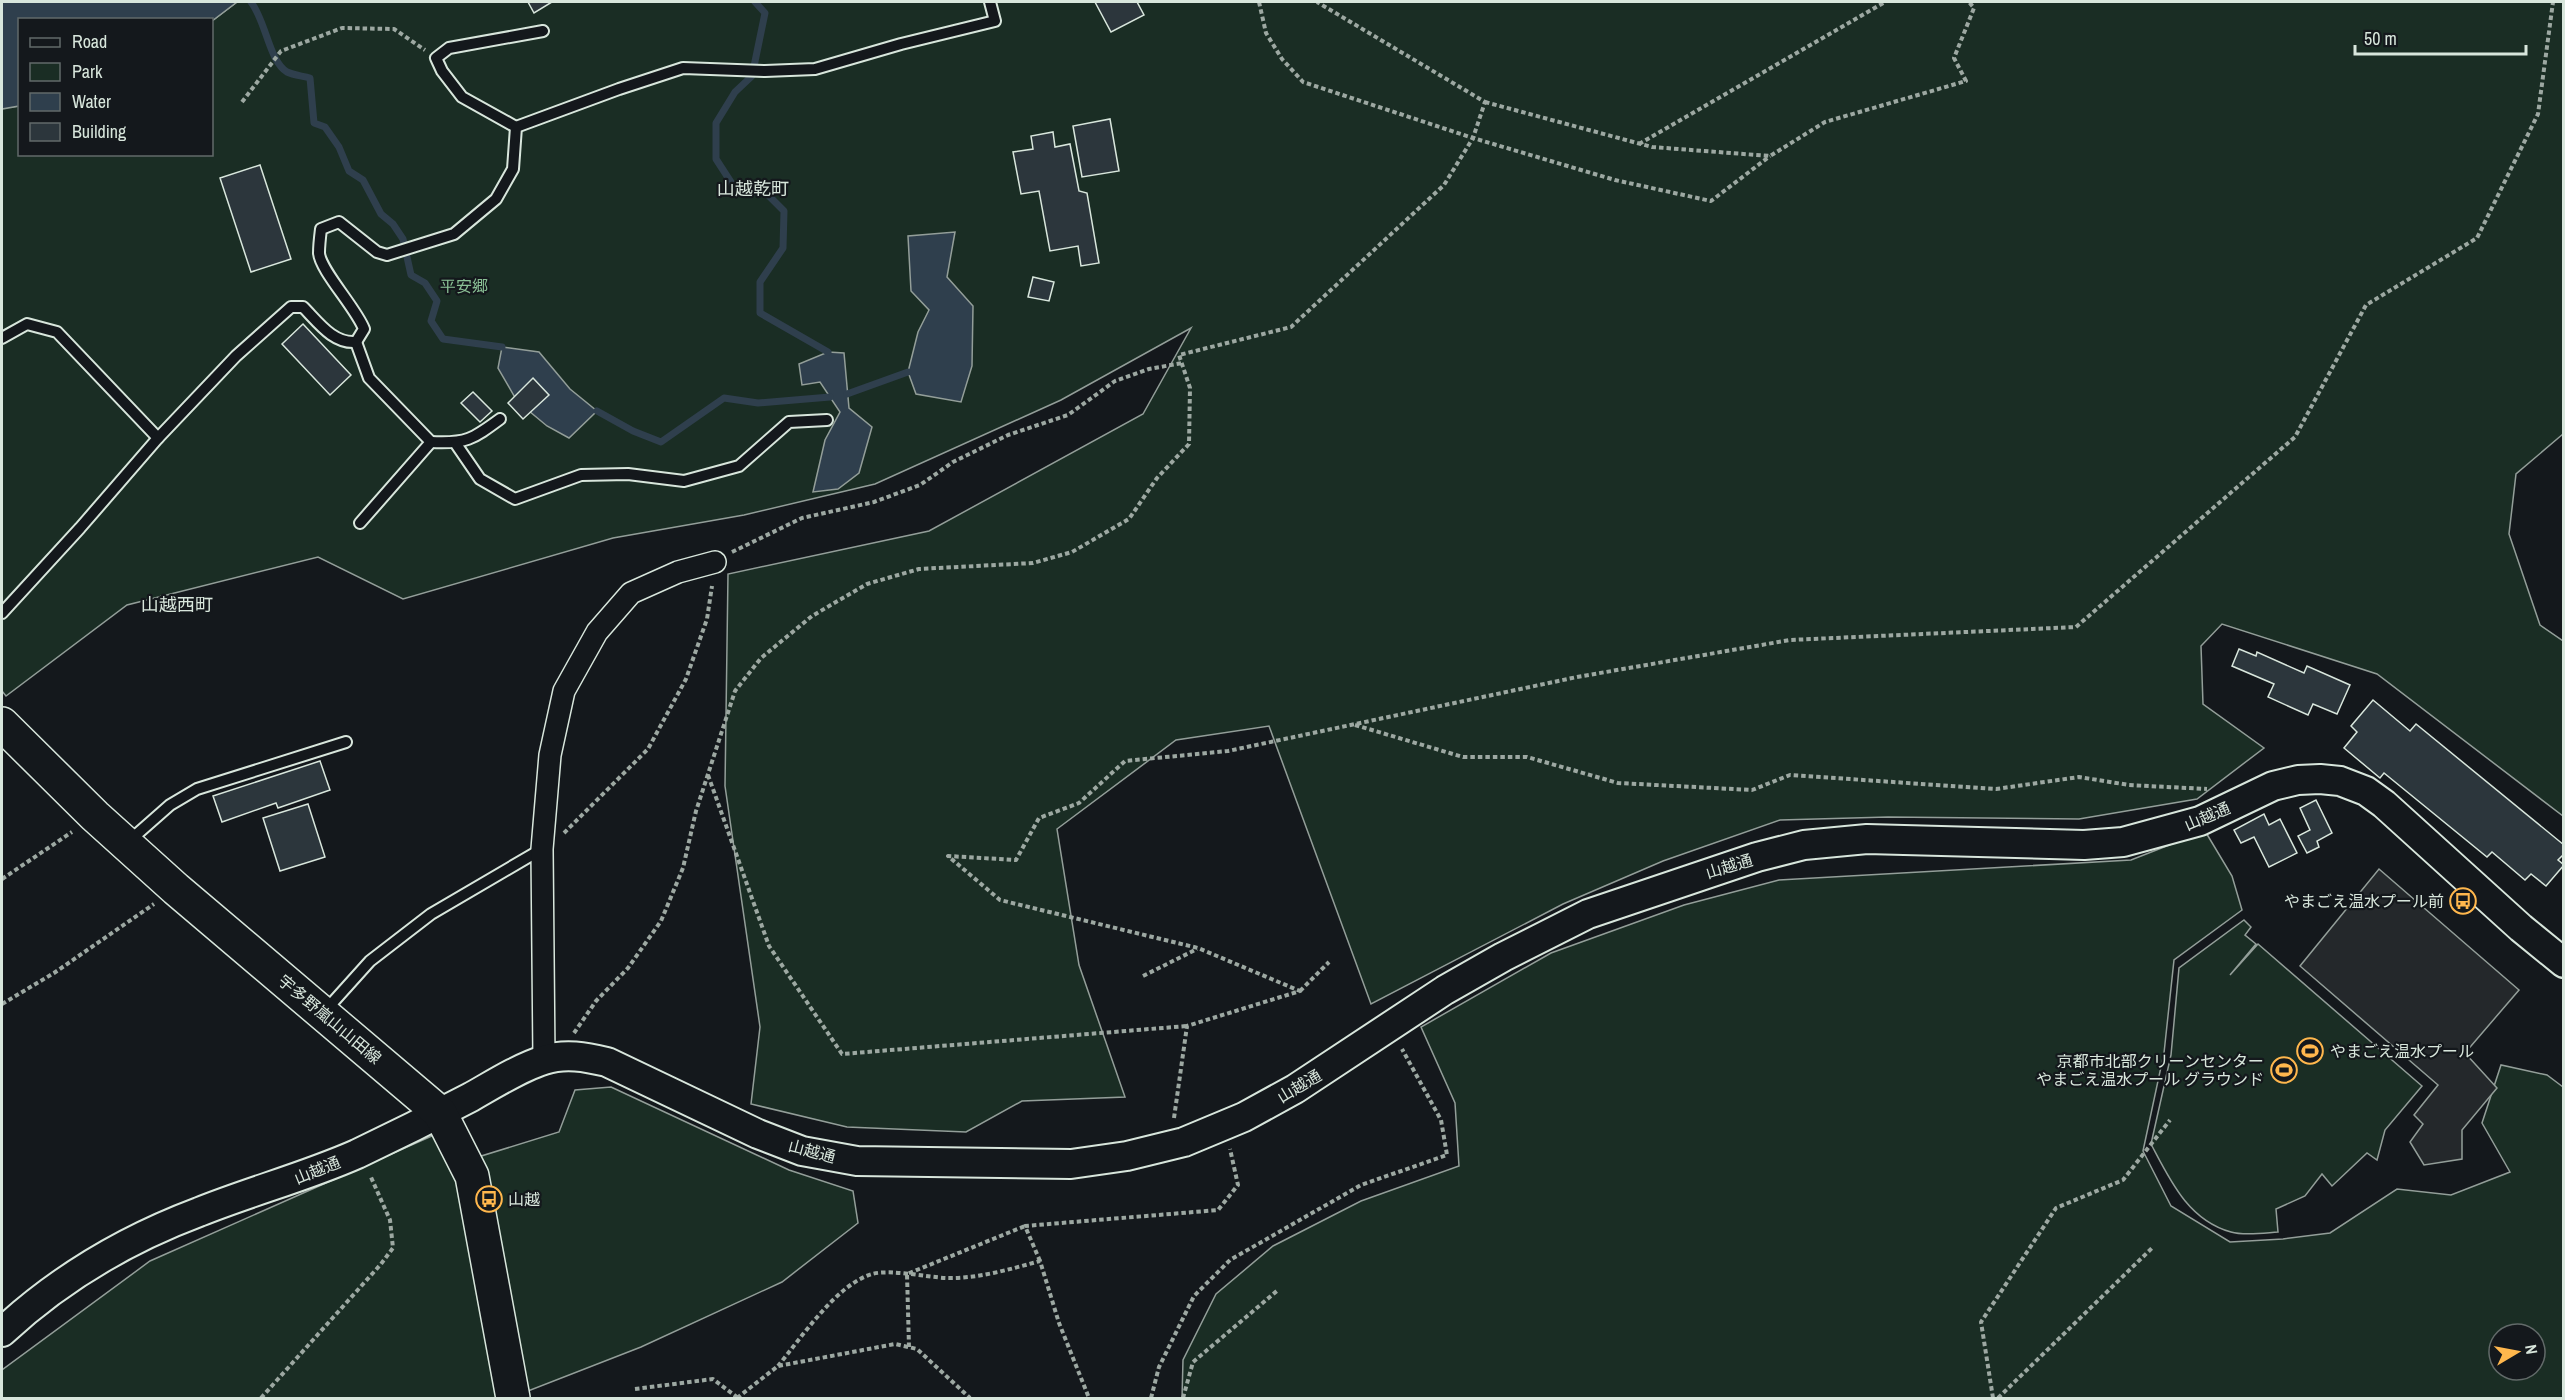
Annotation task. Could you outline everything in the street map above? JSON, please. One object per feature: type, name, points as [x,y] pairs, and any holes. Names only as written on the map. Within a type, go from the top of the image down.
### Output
[{"type":"main road","name":"宇多野嵐山山田線","points":[[2,724],[125,844],[440,1113],[472,1176],[513,1398]]},
{"type":"street","points":[[553,1058],[542,849],[550,755],[564,691],[597,632],[631,592],[678,572],[715,562]]},
{"type":"street","name":"山越通","points":[[2,1332],[64,1284],[135,1240],[198,1212],[314,1173],[553,1058],[584,1057],[607,1062],[758,1134],[802,1151],[857,1161],[1071,1164],[1127,1156],[1170,1145],[1244,1117],[1295,1089],[1391,1028],[1445,990],[1503,957],[1588,914],[1757,857],[1804,845],[1867,839],[2084,845],[2123,842],[2200,821],[2273,786],[2320,778],[2340,781],[2366,791],[2564,963]]},
{"type":"lane","points":[[543,31],[449,48],[436,58],[462,98],[516,127],[683,68],[765,71],[815,69],[901,44],[996,21],[990,2]]},
{"type":"lane","points":[[356,342],[364,329],[358,315],[336,285],[319,255],[321,229],[339,222],[377,252],[387,255],[454,234],[496,199],[513,169],[516,127]]},
{"type":"lane","points":[[2,613],[158,438],[236,356],[291,307],[303,307],[336,339],[345,343],[356,342]]},
{"type":"lane","points":[[2,338],[27,324],[57,333],[158,438]]},
{"type":"lane","points":[[356,342],[369,378],[431,442],[456,444],[476,437],[500,419]]},
{"type":"lane","points":[[456,444],[480,479],[514,499],[581,475],[628,474],[684,480],[739,466],[789,422],[827,420]]},
{"type":"lane","points":[[360,523],[431,442]]},
{"type":"lane","points":[[125,844],[170,805],[197,789],[346,742]]},
{"type":"lane","points":[[323,1013],[370,961],[431,914],[542,849]]},
{"type":"path","points":[[1259,2],[1266,33],[1282,59],[1303,82],[1473,138],[1615,180],[1711,201],[1770,156],[1825,122],[1966,81],[1954,58],[1974,8],[1969,2]]},
{"type":"path","points":[[1317,2],[1485,102],[1652,147],[1770,156]]},
{"type":"path","points":[[1639,144],[1885,2]]},
{"type":"path","points":[[1300,991],[1198,948],[1000,900],[948,856],[1016,860],[1039,818],[1079,803],[1125,761],[1228,752],[1577,676],[1790,640],[2076,627],[2295,437],[2366,305],[2477,238],[2538,114],[2553,2]]},
{"type":"path","points":[[242,102],[281,51],[342,28],[394,29],[436,58]]},
{"type":"path","points":[[553,1058],[572,1037],[596,1001],[628,968],[661,921],[683,868],[696,811],[735,691],[761,658],[812,616],[867,584],[919,569],[1033,563],[1072,552],[1129,519],[1157,478],[1189,444],[1190,388],[1179,355],[1292,327],[1444,185],[1473,138],[1485,102]]},
{"type":"path","points":[[542,849],[565,833],[648,749],[686,679],[707,620],[715,562],[754,540],[802,518],[874,502],[920,485],[953,462],[999,440],[1068,414],[1114,381],[1149,369],[1182,363]]},
{"type":"path","points":[[1354,724],[1463,757],[1527,757],[1618,783],[1752,790],[1790,775],[1996,789],[2079,777],[2129,785],[2212,790]]},
{"type":"path","points":[[708,775],[769,946],[842,1054],[1187,1026],[1300,991],[1329,962]]},
{"type":"path","points":[[2,879],[95,816]]},
{"type":"path","points":[[2,1004],[54,973],[176,889]]},
{"type":"path","points":[[1143,976],[1198,948]]},
{"type":"path","points":[[1170,1145],[1187,1026]]},
{"type":"path","points":[[1151,1398],[1159,1367],[1194,1296],[1230,1260],[1361,1185],[1447,1155],[1441,1120],[1391,1028]]},
{"type":"path","points":[[1993,1398],[1981,1322],[2056,1208],[2123,1179],[2170,1120]]},
{"type":"path","points":[[907,1274],[1025,1226],[1218,1210],[1238,1185],[1224,1125]]},
{"type":"path","points":[[261,1398],[359,1290],[393,1248],[390,1220],[360,1152]]},
{"type":"path","points":[[1025,1226],[1040,1261],[1059,1323],[1089,1398]]},
{"type":"path","points":[[1998,1398],[2152,1248]]},
{"type":"path","points":[[635,1389],[713,1379],[737,1398],[778,1366],[838,1293],[872,1274],[907,1274],[948,1278],[1003,1271],[1040,1261]]},
{"type":"path","points":[[907,1274],[909,1347]]},
{"type":"path","points":[[1183,1398],[1193,1362],[1278,1290]]},
{"type":"path","points":[[778,1366],[895,1344],[917,1349],[970,1398]]},
{"type":"green space","name":"平安郷","points":[[237,2],[2563,2],[2563,434],[2516,474],[2509,534],[2540,625],[2563,641],[2563,816],[2377,674],[2222,624],[2201,646],[2203,704],[2264,748],[2197,799],[2079,819],[1888,817],[1780,820],[1663,861],[1563,904],[1371,1004],[1269,726],[1176,740],[1057,829],[1079,965],[1125,1097],[1022,1101],[966,1132],[847,1127],[751,1104],[760,1027],[725,786],[728,574],[929,531],[1143,414],[1191,328],[1061,400],[875,484],[744,515],[613,538],[403,599],[318,557],[127,605],[6,696],[2,691],[2,108],[18,106],[18,156],[213,156],[213,20]]},
{"type":"green space","points":[[2205,831],[2232,876],[2242,910],[2174,960],[2164,1053],[2143,1151],[2171,1206],[2230,1242],[2330,1233],[2397,1189],[2451,1195],[2510,1172],[2482,1123],[2501,1065],[2547,1075],[2563,1087],[2563,1398],[1182,1398],[1183,1360],[1216,1294],[1273,1246],[1361,1201],[1459,1166],[1455,1103],[1421,1027],[1551,953],[1684,905],[1779,880],[2131,860]]},
{"type":"green space","name":"京都市北部クリーンセンター やまごえ温水プール グラウンド","points":[[2244,920],[2251,927],[2245,935],[2256,944],[2230,975],[2258,944],[2422,1086],[2385,1130],[2377,1160],[2367,1153],[2332,1186],[2322,1174],[2305,1196],[2276,1209],[2278,1232],[2248,1234],[2231,1232],[2216,1226],[2192,1208],[2173,1184],[2151,1144],[2171,1055],[2179,968]]},
{"type":"green space","points":[[611,1087],[789,1170],[853,1191],[858,1223],[782,1282],[641,1347],[510,1398],[2,1398],[2,1370],[150,1261],[434,1135],[452,1165],[559,1132],[575,1090]]},
{"type":"shaded area","points":[[2379,869],[2519,990],[2465,1053],[2497,1088],[2462,1130],[2462,1159],[2424,1165],[2410,1142],[2423,1124],[2414,1115],[2438,1085],[2300,966]]},
{"type":"water","points":[[2,2],[237,2],[213,20],[213,18],[18,18],[18,106],[2,109]]},
{"type":"water","points":[[955,232],[947,277],[973,306],[972,366],[961,402],[916,394],[908,372],[918,332],[929,310],[911,291],[908,236]]},
{"type":"water","points":[[502,347],[539,352],[570,389],[597,411],[569,438],[547,426],[517,401],[498,368]]},
{"type":"water","points":[[828,352],[844,353],[849,408],[872,427],[859,473],[838,489],[813,492],[825,440],[840,412],[820,382],[802,385],[799,364]]},
{"type":"building","points":[[528,2],[552,2],[534,13]]},
{"type":"building","points":[[1095,2],[1137,2],[1144,15],[1111,32]]},
{"type":"building","points":[[1110,119],[1119,171],[1082,177],[1073,126]]},
{"type":"building","points":[[1053,132],[1055,147],[1070,144],[1079,191],[1087,193],[1099,263],[1081,266],[1078,246],[1050,251],[1039,191],[1021,194],[1013,152],[1033,149],[1031,136]]},
{"type":"building","points":[[260,165],[291,259],[251,272],[220,178]]},
{"type":"building","points":[[1033,277],[1054,282],[1049,301],[1028,297]]},
{"type":"building","points":[[303,324],[351,375],[330,395],[282,344]]},
{"type":"building","points":[[533,378],[549,395],[523,419],[508,403]]},
{"type":"building","points":[[473,392],[492,411],[480,422],[461,403]]},
{"type":"building","points":[[2239,649],[2256,656],[2257,652],[2304,673],[2307,666],[2350,685],[2337,714],[2313,704],[2308,715],[2268,697],[2274,684],[2232,666]]},
{"type":"building","points":[[2373,700],[2410,731],[2416,724],[2564,845],[2564,854],[2558,860],[2564,865],[2546,886],[2531,874],[2525,880],[2492,852],[2487,857],[2384,773],[2380,778],[2344,748],[2357,732],[2351,726]]},
{"type":"building","points":[[320,761],[330,790],[278,808],[276,803],[222,822],[213,796]]},
{"type":"building","points":[[2316,800],[2332,833],[2317,841],[2319,847],[2307,853],[2298,836],[2310,830],[2300,808]]},
{"type":"building","points":[[308,804],[325,857],[280,871],[263,818]]},
{"type":"building","points":[[2264,814],[2269,825],[2280,819],[2297,853],[2269,867],[2254,837],[2241,843],[2234,830]]},
{"type":"waterway","points":[[251,2],[281,67],[289,73],[310,78],[314,123],[325,127],[339,147],[349,171],[363,180],[381,214],[393,224],[403,239],[411,275],[425,283],[437,301],[431,321],[443,339],[502,347]]},
{"type":"waterway","points":[[755,2],[765,13],[752,76],[735,92],[716,123],[716,159],[738,193],[765,192],[784,211],[783,248],[760,282],[760,313],[828,352]]},
{"type":"waterway","points":[[847,394],[908,372]]},
{"type":"waterway","points":[[597,411],[633,431],[661,442],[724,398],[758,403],[830,397]]},
{"type":"place","name":"やまごえ温水プール前","points":[[2463,901]]},
{"type":"place","name":"やまごえ温水プール","points":[[2310,1051]]},
{"type":"place","name":"京都市北部クリーンセンター やまごえ温水プール グラウンド","points":[[2284,1070]]},
{"type":"place","name":"山越","points":[[489,1199]]},
{"type":"district","name":"山越乾町","points":[[753,188]]},
{"type":"district","name":"山越西町","points":[[177,604]]}]
